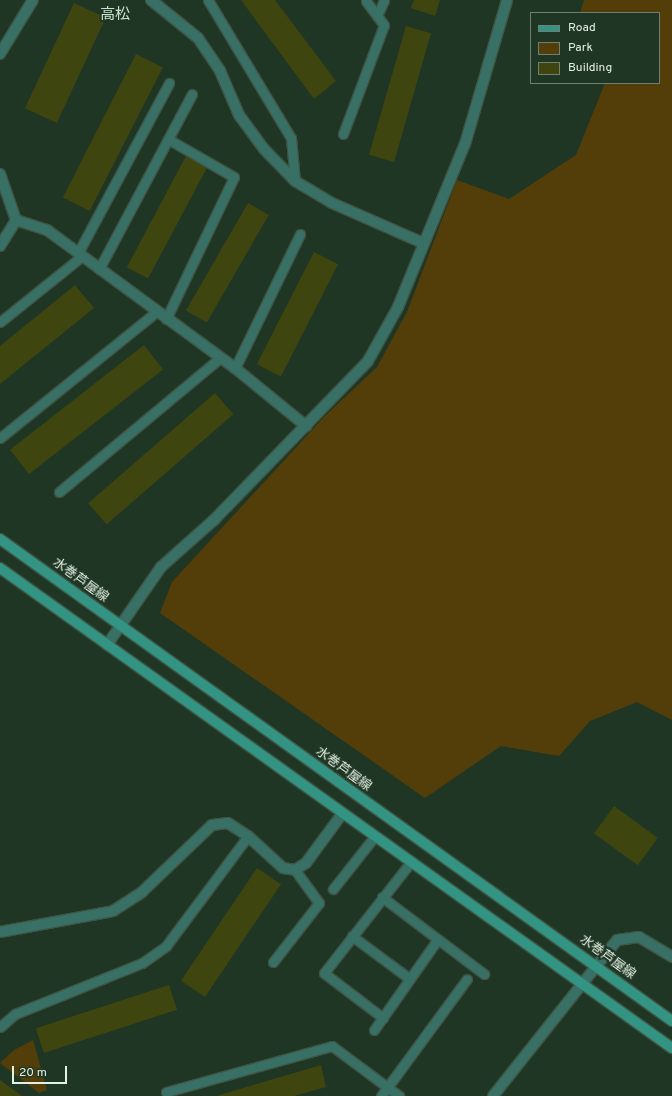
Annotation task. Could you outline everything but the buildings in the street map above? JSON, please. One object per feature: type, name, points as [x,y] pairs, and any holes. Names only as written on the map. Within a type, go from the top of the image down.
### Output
[{"type":"main road","name":"水巻芦屋線","points":[[0,539],[672,1021]]},
{"type":"main road","points":[[0,568],[410,863],[672,1048]]},
{"type":"street","points":[[0,54],[33,0]]},
{"type":"street","points":[[151,0],[198,38],[220,71],[239,115],[264,149],[295,181],[332,203],[423,243]]},
{"type":"street","points":[[107,645],[161,567],[214,520],[368,361],[398,308],[423,243],[465,144],[506,0]]},
{"type":"street","points":[[0,174],[16,220]]},
{"type":"street","points":[[16,220],[47,230],[156,312],[235,368],[306,426]]},
{"type":"street","points":[[0,246],[16,220]]},
{"type":"street","points":[[0,932],[113,911],[142,892],[212,825],[228,823],[248,836],[283,868],[295,870],[306,863],[342,814]]},
{"type":"street","points":[[494,1096],[617,940],[639,937],[672,957]]},
{"type":"lane","points":[[208,0],[291,138],[295,181]]},
{"type":"lane","points":[[344,134],[384,25],[365,0]]},
{"type":"lane","points":[[377,16],[384,0]]},
{"type":"lane","points":[[0,322],[80,254],[169,83]]},
{"type":"lane","points":[[99,269],[192,94]]},
{"type":"lane","points":[[166,319],[234,177],[168,139]]},
{"type":"lane","points":[[235,368],[300,234]]},
{"type":"lane","points":[[0,438],[156,312]]},
{"type":"lane","points":[[59,492],[220,358]]},
{"type":"lane","points":[[0,1026],[15,1014],[142,963],[166,946],[248,836]]},
{"type":"lane","points":[[333,889],[374,837]]},
{"type":"lane","points":[[383,1018],[324,973],[410,863]]},
{"type":"lane","points":[[273,962],[319,903],[295,870]]},
{"type":"lane","points":[[382,897],[484,974]]},
{"type":"lane","points":[[352,936],[410,979]]},
{"type":"lane","points":[[374,1030],[438,939]]},
{"type":"lane","points":[[381,1096],[467,979]]},
{"type":"lane","points":[[166,1092],[332,1046],[399,1096]]},
{"type":"green space","points":[[584,0],[672,0],[672,720],[637,702],[590,721],[559,756],[501,746],[425,798],[160,613],[172,582],[325,416],[377,367],[407,312],[457,180],[509,199],[576,155],[605,84],[660,84],[660,12],[580,12]]},
{"type":"green space","points":[[33,1040],[47,1090],[39,1093],[0,1063],[14,1050]]},
{"type":"district","name":"高松","points":[[115,16]]}]
